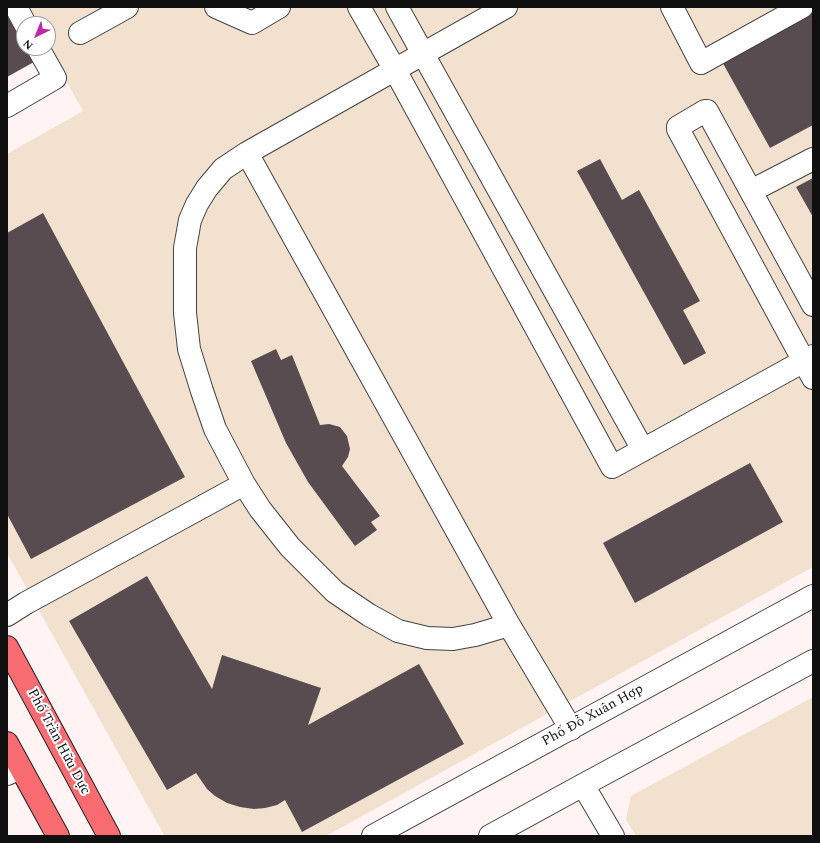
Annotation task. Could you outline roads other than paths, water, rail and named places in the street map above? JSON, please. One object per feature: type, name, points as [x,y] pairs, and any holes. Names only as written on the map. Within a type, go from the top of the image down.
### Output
[{"type":"main road","name":"Phố Trần Hữu Dực","points":[[7,647],[109,836]]},
{"type":"main road","points":[[7,743],[14,771],[58,836]]},
{"type":"street","points":[[16,7],[21,16]]},
{"type":"street","points":[[80,34],[127,7]]},
{"type":"street","points":[[216,7],[252,23],[279,7]]},
{"type":"street","points":[[359,7],[612,467],[810,365],[678,127],[707,111],[813,305]]},
{"type":"street","points":[[397,7],[643,450]]},
{"type":"street","points":[[506,7],[474,15],[422,53],[395,70],[247,153],[223,169],[196,204],[190,220],[185,248],[185,313],[189,349],[215,429],[244,484],[260,509],[290,548],[335,592],[369,616],[398,631],[427,638],[452,639],[475,635],[509,625]]},
{"type":"street","points":[[672,7],[701,63],[802,7]]},
{"type":"street","points":[[7,106],[55,78],[43,56]]},
{"type":"street","points":[[247,153],[509,625],[571,729]]},
{"type":"street","points":[[751,191],[813,159]]},
{"type":"street","points":[[524,305],[553,288]]},
{"type":"street","points":[[536,328],[566,312]]},
{"type":"street","points":[[7,615],[26,603],[244,484]]},
{"type":"street","name":"Phố Đỗ Xuân Hợp","points":[[374,836],[813,596]]},
{"type":"street","points":[[490,836],[583,784],[813,661]]},
{"type":"street","points":[[583,784],[613,836]]}]
